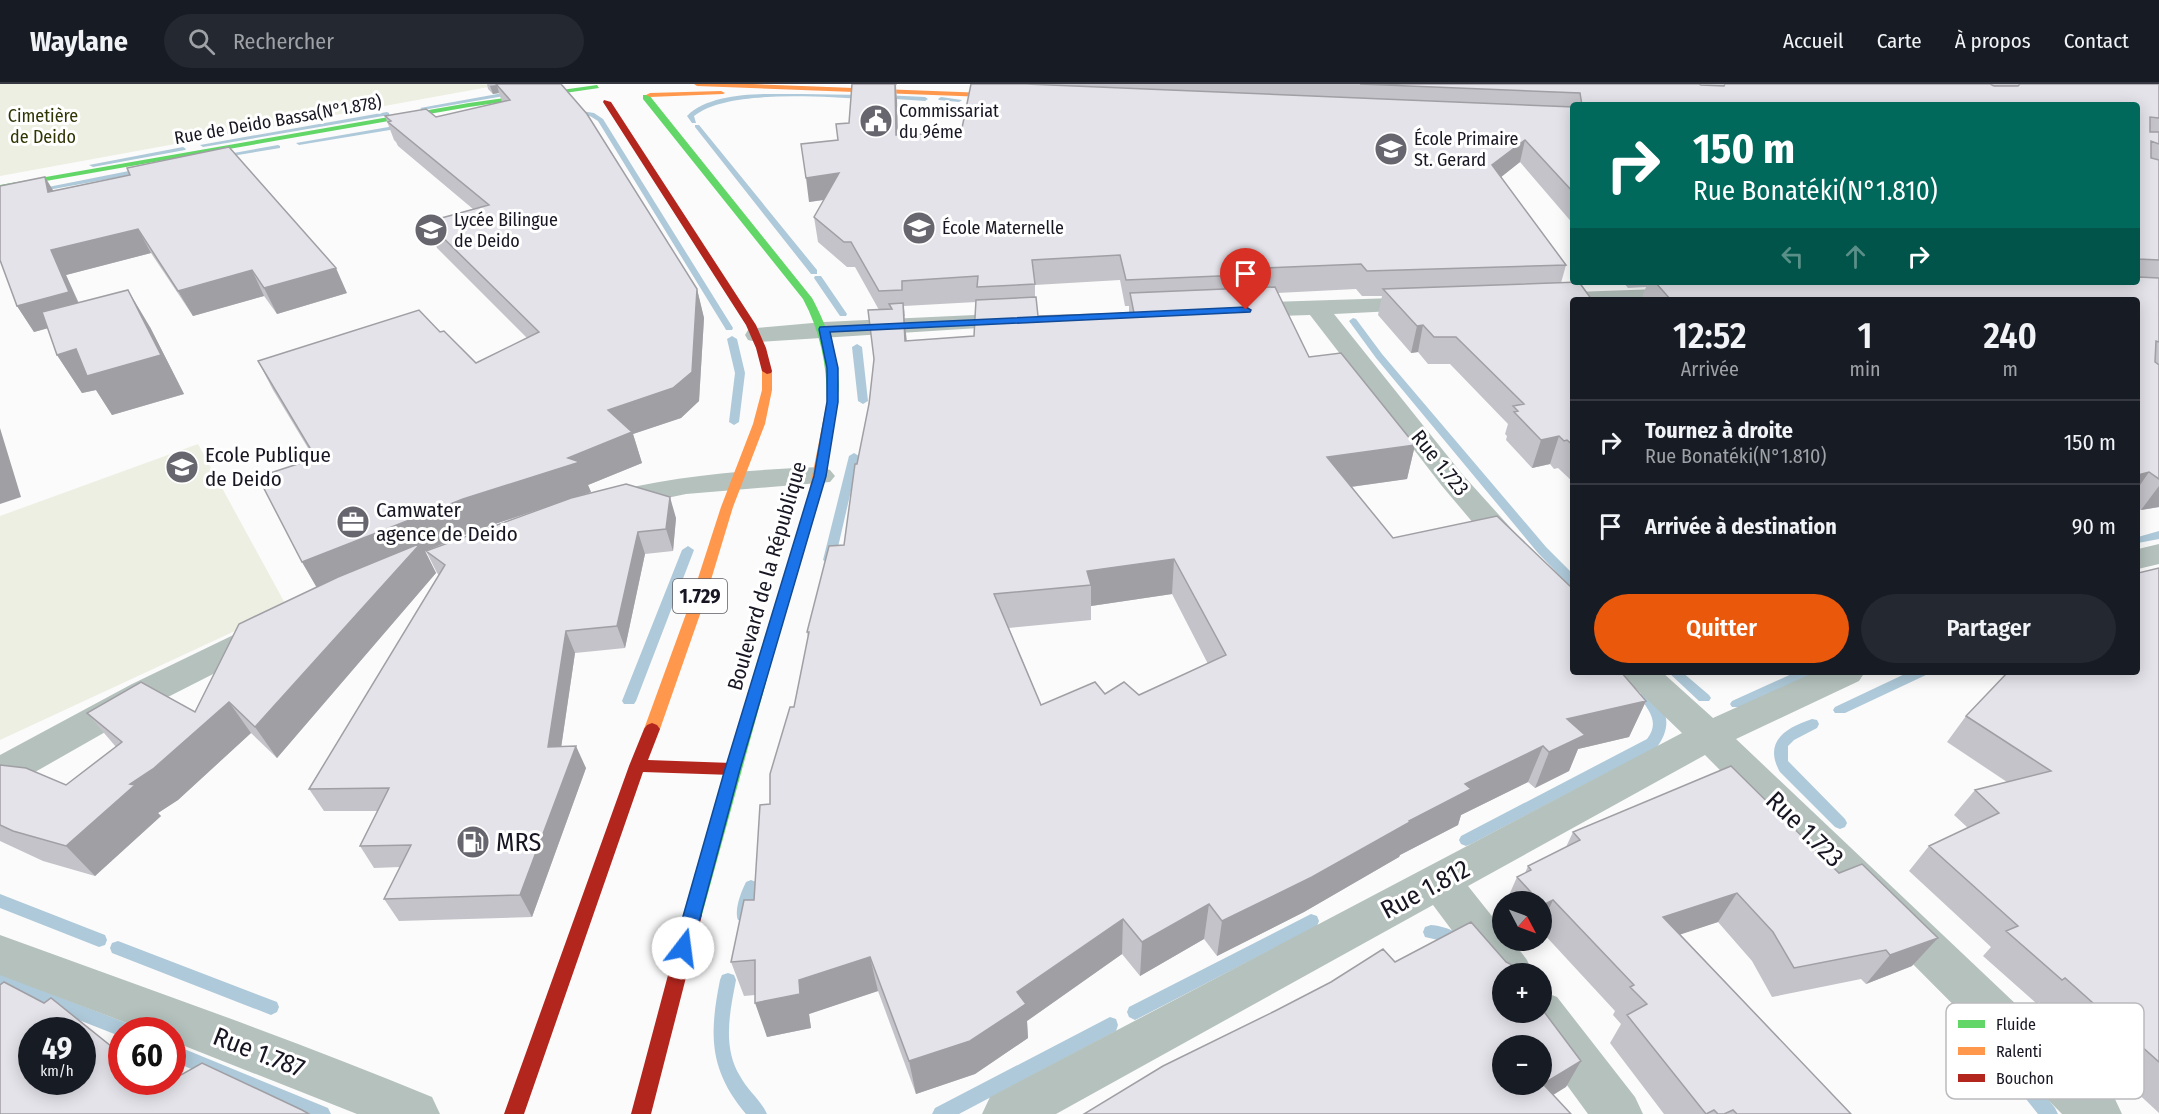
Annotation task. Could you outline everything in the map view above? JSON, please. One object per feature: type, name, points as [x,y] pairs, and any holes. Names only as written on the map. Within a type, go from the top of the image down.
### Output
[{"type":"main road","points":[[697,84],[764,88]]},
{"type":"main road","points":[[600,87],[607,102],[627,101],[650,92],[715,93],[817,86],[1032,97]]},
{"type":"main road","name":"Rue de Deido Bassa(N°1.878)","points":[[0,187],[469,105],[600,87]]},
{"type":"main road","name":"Rue de Deido Bassa(N°1.878)","points":[[0,195],[600,87]]},
{"type":"main road","name":"Boulevard de la République","points":[[641,1114],[653,1060],[732,769],[820,476],[832,402],[832,368],[824,329],[807,298],[650,92]]},
{"type":"main road","name":"1.729","points":[[514,1114],[572,942],[672,676],[714,556],[723,522],[763,410],[767,387],[765,365],[757,335],[607,102]]},
{"type":"main road","points":[[637,766],[732,769]]},
{"type":"street","points":[[1616,297],[1711,294]]},
{"type":"street","points":[[1520,300],[1570,298]]},
{"type":"street","points":[[1222,311],[1448,303]]},
{"type":"street","name":"Rue 1.723","points":[[1316,307],[1452,480],[1508,543],[1570,605]]},
{"type":"street","points":[[757,335],[824,329],[1035,320]]},
{"type":"street","points":[[580,509],[644,491],[738,478],[820,476]]},
{"type":"street","points":[[2140,559],[2159,554]]},
{"type":"street","points":[[0,772],[145,693],[288,622]]},
{"type":"street","name":"Rue 1.723","points":[[1643,675],[1983,1003]]},
{"type":"street","name":"Rue 1.812","points":[[1007,1114],[1709,736],[1841,675]]},
{"type":"street","points":[[1440,882],[1503,963]]},
{"type":"street","name":"Rue 1.787","points":[[0,955],[316,1073],[415,1114]]},
{"type":"street","points":[[1549,1023],[1618,1114]]},
{"type":"street","name":"Rue 1.723","points":[[2082,1099],[2097,1114]]},
{"type":"green space","name":"Cimetière de Deido","points":[[0,84],[505,84],[0,176]]},
{"type":"green space","points":[[198,444],[287,607],[0,740],[0,516]]},
{"type":"building","points":[[496,84],[561,84],[587,114],[697,289],[692,372],[673,388],[608,410],[632,432],[568,458],[580,462],[463,499],[302,562],[258,477],[316,458],[258,361],[419,310],[440,332],[444,331],[476,363],[539,332],[427,222],[489,205],[388,122],[391,121],[385,116],[426,109],[436,117],[510,100]]},
{"type":"building","points":[[852,84],[895,84],[896,135],[961,133],[971,84],[1026,84],[1570,107],[1570,189],[1525,140],[1492,165],[1566,265],[1367,271],[1361,264],[1262,268],[1265,274],[1126,280],[1120,255],[1032,260],[1035,284],[977,287],[978,276],[902,281],[902,290],[879,291],[851,242],[844,242],[814,217],[839,173],[806,178],[801,144],[838,140],[836,124],[849,123]]},
{"type":"building","points":[[1360,84],[1699,84],[1724,86],[1725,84],[1990,84],[2018,86],[2020,84],[2159,84],[2159,118],[2150,117],[2150,132],[2159,132],[2159,144],[2151,141],[2151,158],[2159,160],[2159,260],[2140,259],[2140,102],[1582,102],[1580,93]]},
{"type":"building","points":[[229,147],[336,268],[264,288],[252,270],[178,291],[138,229],[51,250],[69,292],[17,306],[0,260],[0,186],[45,177],[48,192],[130,175],[127,168]]},
{"type":"building","points":[[2140,277],[2159,278],[2159,342],[2156,341],[2155,362],[2159,365],[2159,479],[2149,472],[2140,474],[2140,297],[1668,297],[1658,285],[2140,285]]},
{"type":"building","points":[[1570,282],[1570,285],[1581,285],[1590,297],[1570,297],[1570,443],[1559,436],[1541,440],[1514,412],[1518,411],[1513,406],[1524,404],[1456,337],[1434,337],[1423,325],[1417,326],[1383,289]]},
{"type":"building","points":[[1275,287],[1309,357],[1341,353],[1415,445],[1327,457],[1393,538],[1497,516],[1570,586],[1570,675],[1624,675],[1646,701],[1567,719],[1585,735],[1549,752],[1543,746],[1465,784],[1471,789],[1409,821],[1312,877],[1222,921],[1209,904],[1142,942],[1123,919],[1017,992],[1026,1004],[970,1041],[909,1061],[870,957],[799,980],[800,994],[755,1003],[755,960],[731,962],[744,900],[754,900],[760,805],[770,804],[770,774],[790,707],[794,707],[809,632],[807,632],[829,546],[844,545],[855,464],[857,464],[869,404],[874,359],[868,310],[892,309],[889,304],[903,303],[905,341],[974,336],[976,300],[1036,297],[1038,316],[1134,313],[1130,293]],"holes":[[[1174,559],[1226,655],[1139,695],[1124,682],[1105,694],[1095,682],[1041,705],[994,594],[1091,585],[1087,571]]]},
{"type":"building","points":[[128,290],[161,355],[87,376],[76,349],[57,355],[42,312]]},
{"type":"building","points":[[626,484],[670,497],[666,529],[638,532],[617,626],[566,631],[548,747],[576,746],[520,895],[384,899],[411,845],[360,846],[389,788],[309,789],[445,565],[426,551],[571,498]]},
{"type":"building","points":[[421,543],[255,727],[229,702],[153,769],[130,784],[135,785],[66,846],[0,825],[0,765],[26,768],[66,785],[122,742],[87,713],[141,682],[195,712],[239,624],[338,577]]},
{"type":"building","points":[[2159,568],[2159,1062],[2144,1049],[2144,1003],[2093,1003],[2065,978],[2062,980],[2006,931],[2018,926],[1929,846],[1999,813],[1975,790],[2051,771],[1966,716],[2005,675],[2140,675],[2140,573]]},
{"type":"building","points":[[1731,766],[1839,873],[1862,864],[1938,938],[1890,955],[1886,950],[1794,968],[1773,932],[1737,893],[1663,917],[1851,1114],[1737,1114],[1733,1110],[1718,1114],[1714,1110],[1706,1114],[1627,1015],[1647,1004],[1630,987],[1634,985],[1552,900],[1552,891],[1530,891],[1517,877],[1531,870],[1528,866],[1580,840],[1573,832]]},
{"type":"building","points":[[1471,922],[1492,946],[1492,951],[1496,951],[1508,963],[1492,963],[1492,1023],[1552,1022],[1581,1061],[1552,1079],[1552,1035],[1492,1035],[1492,1095],[1552,1094],[1571,1114],[1084,1114],[1163,1066],[1331,982],[1383,949],[1395,962]]},
{"type":"building","points":[[4,982],[44,1003],[51,998],[75,1017],[18,1017],[18,1095],[96,1095],[96,1034],[108,1044],[108,1095],[186,1095],[186,1072],[202,1063],[309,1114],[0,1114],[0,985]]},
{"type":"waterway","points":[[423,108],[514,93]]},
{"type":"waterway","points":[[694,122],[690,116],[701,107],[744,98],[800,95],[865,97]]},
{"type":"waterway","points":[[883,97],[925,99]]},
{"type":"waterway","points":[[941,99],[959,100]]},
{"type":"waterway","points":[[569,111],[592,114],[601,120],[729,328]]},
{"type":"waterway","points":[[203,145],[387,114]]},
{"type":"waterway","points":[[299,143],[406,126]]},
{"type":"waterway","points":[[697,126],[814,272]]},
{"type":"waterway","points":[[220,156],[278,147]]},
{"type":"waterway","points":[[93,165],[183,149]]},
{"type":"waterway","points":[[37,190],[144,170]]},
{"type":"waterway","points":[[818,278],[843,314]]},
{"type":"waterway","points":[[1353,321],[1379,356],[1542,550],[1570,579]]},
{"type":"waterway","points":[[732,339],[740,373],[734,422]]},
{"type":"waterway","points":[[857,347],[863,401]]},
{"type":"waterway","points":[[829,560],[854,456]]},
{"type":"waterway","points":[[2140,540],[2159,535]]},
{"type":"waterway","points":[[629,701],[688,550]]},
{"type":"waterway","points":[[1677,675],[1704,698]]},
{"type":"waterway","points":[[1737,704],[1801,675]]},
{"type":"waterway","points":[[1840,710],[1915,675]]},
{"type":"waterway","points":[[1466,840],[1652,743],[1659,731],[1660,719],[1655,707],[1646,696]]},
{"type":"waterway","points":[[1812,724],[1789,736],[1781,744],[1781,761],[1785,768],[1840,823]]},
{"type":"waterway","points":[[744,915],[751,887]]},
{"type":"waterway","points":[[0,901],[99,940]]},
{"type":"waterway","points":[[1135,1012],[1311,921]]},
{"type":"waterway","points":[[1431,932],[1440,933],[1460,944]]},
{"type":"waterway","points":[[118,948],[271,1007]]},
{"type":"waterway","points":[[728,980],[721,1020],[722,1052],[733,1082],[758,1114]]},
{"type":"waterway","points":[[0,981],[108,1024]]},
{"type":"waterway","points":[[941,1114],[1110,1025]]},
{"type":"waterway","points":[[186,1058],[322,1114]]},
{"type":"waterway","points":[[2037,1099],[2049,1114]]},
{"type":"traffic: fast","points":[[0,187],[469,105],[597,87]]},
{"type":"traffic: fast","points":[[646,97],[807,298],[819,322],[827,347],[832,373],[832,401]]},
{"type":"traffic: fast","points":[[693,915],[767,653]]},
{"type":"traffic: slow","points":[[697,84],[1012,96]]},
{"type":"traffic: slow","points":[[650,95],[721,93]]},
{"type":"traffic: slow","points":[[652,729],[697,603],[727,507],[759,424],[767,390],[767,371]]},
{"type":"traffic: slow","points":[[767,653],[797,560],[814,497],[822,465],[832,401]]},
{"type":"traffic: jam","points":[[607,102],[751,325],[761,348],[767,371]]},
{"type":"traffic: jam","points":[[514,1114],[610,840],[652,729]]},
{"type":"traffic: jam","points":[[637,766],[732,769]]},
{"type":"traffic: jam","points":[[641,1114],[693,915]]},
{"type":"place","name":"Commissariat du 9éme","points":[[876,121]]},
{"type":"place","name":"École Primaire St. Gerard","points":[[1391,149]]},
{"type":"place","name":"École Maternelle","points":[[919,228]]},
{"type":"place","name":"Lycée Bilingue de Deido","points":[[431,230]]},
{"type":"place","name":"Ecole Publique de Deido","points":[[182,467]]},
{"type":"place","name":"Camwater agence de Deido","points":[[353,522]]},
{"type":"place","name":"MRS","points":[[473,842]]},
{"type":"route","points":[[683,948],[732,769],[820,476],[832,402],[832,368],[824,329],[1246,310]]}]
